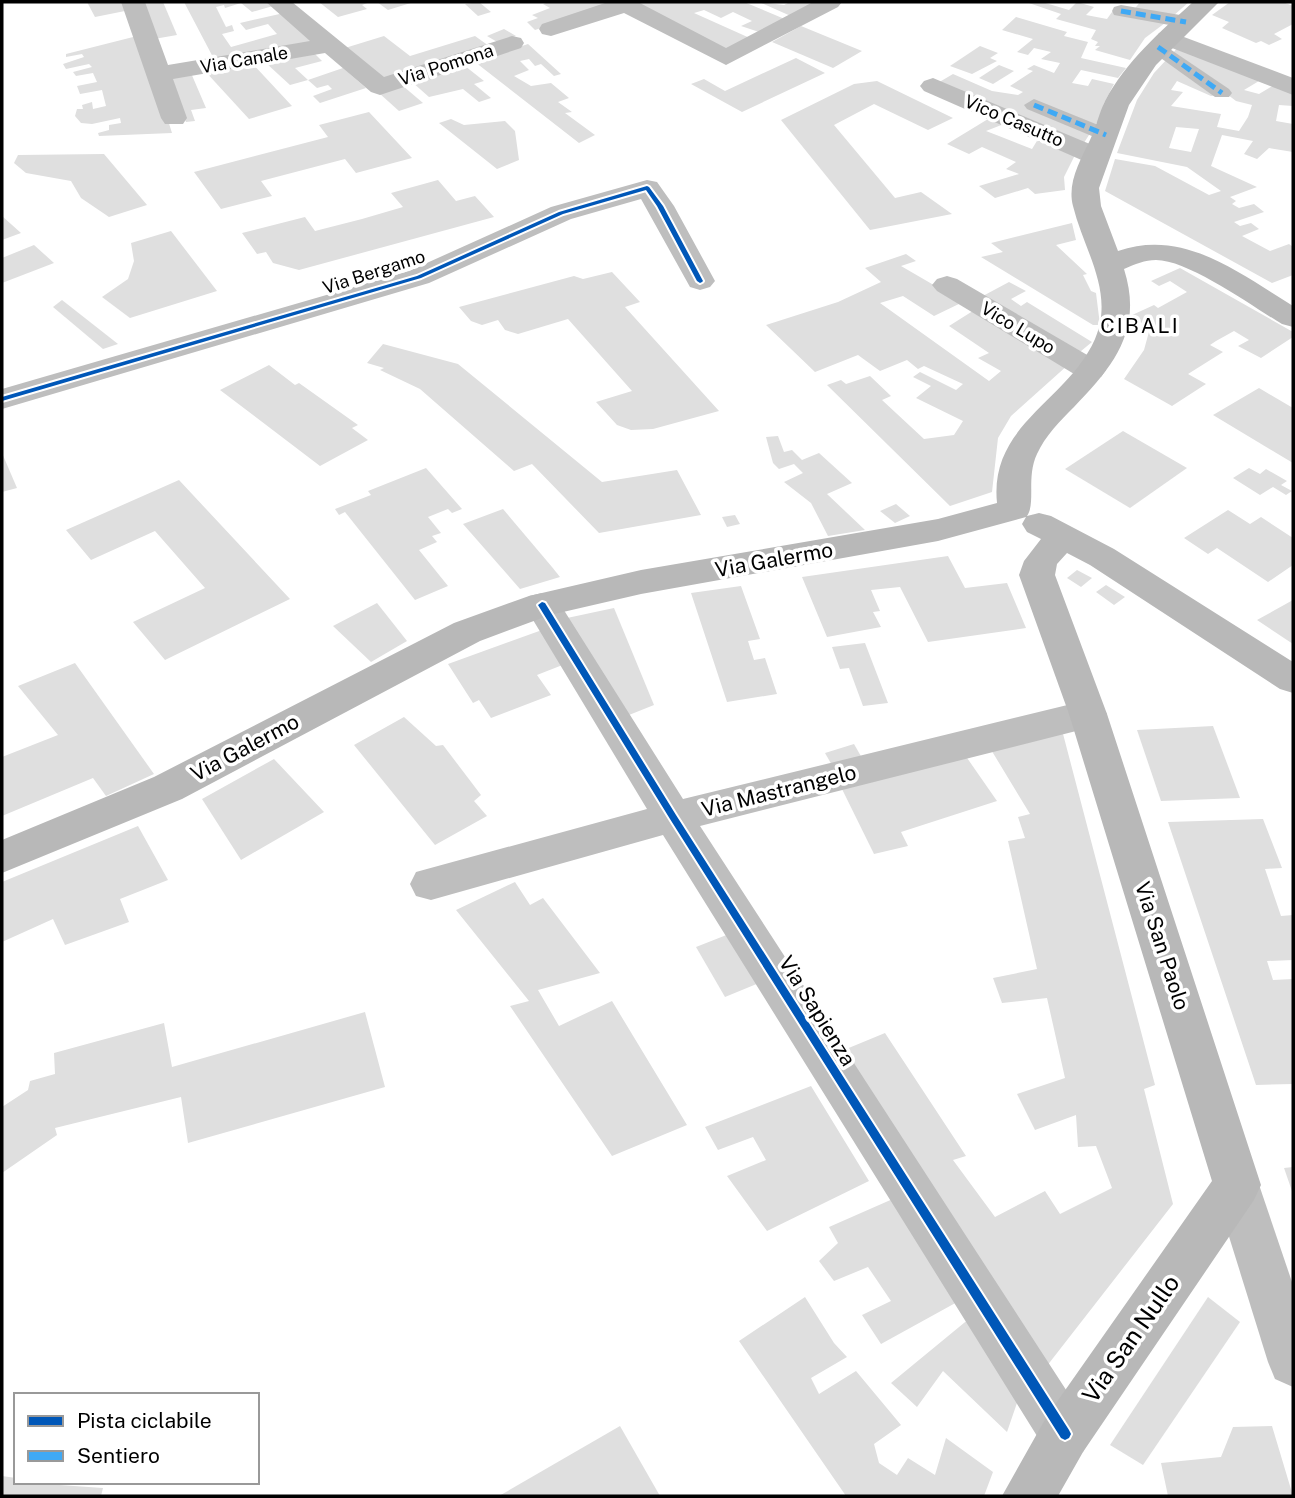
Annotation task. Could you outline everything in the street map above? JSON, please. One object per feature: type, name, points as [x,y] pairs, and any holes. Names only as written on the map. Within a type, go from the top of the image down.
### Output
[{"type":"main road","points":[[1207,2],[1171,36],[1119,99],[1100,145],[1085,189],[1087,205],[1111,264],[1115,321],[1110,340],[1090,370],[1026,443],[1013,474],[1015,509],[1060,538],[1102,557],[1293,680]]},
{"type":"main road","points":[[1111,264],[1136,253],[1160,251],[1186,258],[1293,318]]},
{"type":"main road","name":"Via Galermo","points":[[2,857],[168,788],[467,632],[542,605],[641,582],[938,530],[1015,509]]},
{"type":"main road","name":"Via San Paolo","points":[[1060,538],[1041,561],[1037,575],[1088,714],[1237,1185]]},
{"type":"main road","name":"Via San Nullo","points":[[1029,1496],[1065,1434],[1237,1185]]},
{"type":"street","points":[[133,2],[174,118]]},
{"type":"street","points":[[278,2],[330,45]]},
{"type":"street","points":[[551,29],[623,3],[726,58],[831,2]]},
{"type":"street","points":[[1121,12],[1293,87]]},
{"type":"street","points":[[1171,36],[1222,93]]},
{"type":"street","name":"Via Pomona","points":[[330,45],[380,87],[512,43]]},
{"type":"street","name":"Via Canale","points":[[159,74],[330,45]]},
{"type":"street","name":"Vico Casutto","points":[[933,86],[1100,145]]},
{"type":"street","points":[[1034,105],[1100,145]]},
{"type":"street","name":"Via Bergamo","points":[[2,399],[419,276],[561,213],[647,188],[700,281]]},
{"type":"street","name":"Vico Lupo","points":[[947,285],[1090,370]]},
{"type":"street","name":"Via Sapienza","points":[[542,605],[673,817],[1065,1434]]},
{"type":"street","name":"Via Mastrangelo","points":[[431,884],[673,817],[1088,714]]},
{"type":"street","name":"Via San Paolo","points":[[1237,1185],[1293,1362]]},
{"type":"building","points":[[87,2],[127,2],[130,10],[95,17]]},
{"type":"building","points":[[139,2],[163,2],[177,35],[154,39]]},
{"type":"building","points":[[184,2],[268,2],[273,6],[252,12],[241,3],[225,8],[224,5],[216,7],[226,27],[232,25],[234,31],[222,34],[231,47],[277,34],[268,24],[246,30],[240,23],[284,13],[319,44],[215,61]]},
{"type":"building","points":[[319,2],[370,2],[362,5],[367,9],[338,17]]},
{"type":"building","points":[[377,2],[414,2],[388,10]]},
{"type":"building","points":[[479,2],[491,12],[478,16],[465,4]]},
{"type":"building","points":[[634,2],[744,2],[787,20],[762,33],[741,26],[752,21],[733,12],[721,18],[704,10],[694,13],[752,39],[729,51]]},
{"type":"building","points":[[759,2],[784,5],[790,2],[820,2],[793,17]]},
{"type":"building","points":[[1026,2],[1042,2],[1069,10],[1077,2],[1094,7],[1086,15],[1107,19],[1112,12],[1165,23],[1145,38],[1130,60],[1095,50],[1100,46],[1095,46],[1098,42],[1091,39],[1096,30],[1056,19],[1061,14]]},
{"type":"building","points":[[1140,2],[1189,2],[1173,16],[1133,11]]},
{"type":"building","points":[[1230,2],[1283,2],[1293,6],[1293,24],[1274,34],[1282,39],[1269,45],[1261,41],[1256,43],[1222,28],[1229,22],[1212,15]]},
{"type":"building","points":[[543,4],[613,4],[535,30],[527,22],[538,18],[532,15],[550,8]]},
{"type":"building","points":[[1016,17],[1067,32],[1064,36],[1088,42],[1081,58],[1126,68],[1118,78],[1081,70],[1072,83],[1088,86],[1092,79],[1114,84],[1104,103],[1101,116],[1082,146],[936,84],[953,74],[992,91],[1018,95],[1023,92],[1010,86],[1033,71],[1027,69],[1034,65],[1054,73],[1060,63],[1041,59],[1051,52],[1034,48],[1028,55],[1017,52],[1033,39],[1002,30]]},
{"type":"building","points":[[801,26],[862,51],[833,68],[772,42]]},
{"type":"building","points":[[504,29],[516,36],[499,43],[487,36]]},
{"type":"building","points":[[141,35],[172,133],[99,136],[98,133],[109,130],[109,125],[121,123],[120,118],[92,124],[81,123],[75,116],[77,109],[83,109],[82,105],[92,102],[93,109],[106,106],[102,90],[80,94],[77,86],[97,82],[93,73],[76,76],[73,72],[92,67],[89,64],[66,69],[63,64],[84,57],[82,54],[66,57],[66,54]]},
{"type":"building","points":[[384,36],[410,56],[475,36],[489,46],[384,80],[345,48]]},
{"type":"building","points":[[528,44],[561,74],[554,76],[541,64],[535,66],[529,59],[520,61],[529,70],[514,76],[531,86],[551,83],[569,98],[558,102],[572,112],[565,113],[595,135],[579,143],[475,62]]},
{"type":"building","points":[[980,46],[998,53],[990,58],[997,61],[972,74],[950,66]]},
{"type":"building","points":[[1179,46],[1264,78],[1244,90],[1259,94],[1276,84],[1293,91],[1293,106],[1279,105],[1276,121],[1293,124],[1293,152],[1269,148],[1257,159],[1244,154],[1253,141],[1222,135],[1211,166],[1257,187],[1230,197],[1236,201],[1232,204],[1239,208],[1254,204],[1264,212],[1234,222],[1240,226],[1251,223],[1259,229],[1242,236],[1270,251],[1289,244],[1293,247],[1293,275],[1272,283],[1105,191],[1115,159],[1155,166],[1209,195],[1221,191],[1187,167],[1117,153],[1137,100],[1154,73],[1168,58],[1217,95],[1211,96],[1177,81],[1171,90],[1183,92],[1171,106],[1221,114],[1217,127],[1239,131],[1248,117],[1252,105],[1236,101],[1173,53]],"holes":[[[1176,127],[1199,129],[1191,152],[1169,148]]]},
{"type":"building","points":[[314,53],[322,61],[295,68],[308,80],[290,85],[266,63]]},
{"type":"building","points":[[796,58],[825,73],[742,112],[691,84],[704,79],[725,91]]},
{"type":"building","points":[[250,61],[292,106],[249,119],[204,70]]},
{"type":"building","points":[[999,65],[1014,71],[993,84],[979,78]]},
{"type":"building","points":[[465,66],[484,81],[474,84],[491,98],[479,102],[463,89],[429,97],[412,82]]},
{"type":"building","points":[[343,68],[366,88],[320,103],[313,96],[332,89],[328,85],[317,88],[308,80]]},
{"type":"building","points":[[191,73],[206,108],[191,110],[195,121],[186,122],[167,77]]},
{"type":"building","points":[[877,81],[953,118],[928,130],[874,104],[834,125],[895,198],[921,192],[952,214],[870,230],[781,120],[854,84]]},
{"type":"building","points":[[403,86],[423,103],[399,111],[379,93]]},
{"type":"building","points":[[369,112],[412,158],[356,173],[345,159],[261,181],[272,196],[221,209],[194,172],[328,137],[319,125]]},
{"type":"building","points":[[993,116],[1009,122],[986,131],[1032,149],[1040,136],[1077,151],[1064,177],[1065,190],[1035,194],[1028,188],[995,198],[979,186],[1019,174],[1006,169],[1016,162],[982,147],[969,154],[947,144]]},
{"type":"building","points":[[451,119],[464,125],[505,121],[515,131],[519,160],[497,169],[439,123]]},
{"type":"building","points":[[104,154],[147,205],[109,217],[81,198],[71,181],[26,173],[14,163],[18,155]]},
{"type":"building","points":[[438,180],[456,201],[475,196],[494,217],[299,270],[273,263],[266,252],[257,254],[242,233],[305,217],[315,231],[362,219],[403,207],[391,193]]},
{"type":"building","points":[[2,216],[21,233],[2,240]]},
{"type":"building","points":[[1072,223],[1076,240],[1056,245],[1087,274],[1083,275],[1091,291],[1096,293],[1100,325],[1093,325],[981,257],[1003,252],[991,243]]},
{"type":"building","points":[[171,231],[217,291],[130,318],[102,297],[128,279],[134,261],[131,243]]},
{"type":"building","points":[[34,245],[54,263],[2,283],[2,258]]},
{"type":"building","points":[[906,254],[916,261],[901,266],[963,302],[934,316],[903,296],[880,303],[989,381],[1001,371],[978,358],[989,353],[949,326],[976,309],[1069,364],[1011,416],[998,438],[992,492],[950,506],[827,385],[841,380],[846,384],[870,376],[891,396],[882,400],[924,439],[954,435],[963,421],[916,398],[931,386],[913,377],[920,372],[956,390],[963,384],[924,366],[918,369],[907,360],[880,371],[858,355],[815,372],[766,325],[838,302],[881,282],[865,268]]},
{"type":"building","points":[[1180,268],[1293,332],[1293,337],[1261,358],[1238,346],[1249,340],[1234,331],[1216,341],[1210,345],[1223,352],[1188,374],[1206,384],[1172,406],[1124,379],[1144,350],[1150,328],[1130,316],[1154,305],[1158,308],[1187,292],[1170,281],[1159,286],[1151,281]]},
{"type":"building","points":[[612,272],[640,302],[625,307],[719,411],[653,429],[631,430],[617,425],[596,402],[632,391],[568,319],[518,334],[505,330],[498,320],[482,325],[471,321],[459,307],[574,276],[583,279]]},
{"type":"building","points":[[1009,282],[1026,291],[1011,299],[1021,306],[1027,302],[1092,342],[1075,356],[981,297]]},
{"type":"building","points":[[62,300],[118,344],[103,349],[53,307]]},
{"type":"building","points":[[383,344],[458,364],[602,482],[677,470],[701,515],[599,533],[532,464],[514,471],[420,389],[380,370],[384,368],[367,363]]},
{"type":"building","points":[[269,365],[358,425],[352,428],[368,440],[320,466],[220,390]]},
{"type":"building","points":[[1259,388],[1293,408],[1293,463],[1213,415]]},
{"type":"building","points":[[1123,431],[1187,468],[1130,508],[1065,469]]},
{"type":"building","points":[[778,436],[784,452],[792,450],[802,460],[819,453],[852,483],[827,494],[865,530],[828,536],[811,503],[784,482],[803,473],[794,464],[779,469],[773,463],[766,437]]},
{"type":"building","points":[[2,453],[17,488],[2,492]]},
{"type":"building","points":[[426,468],[462,509],[452,513],[448,509],[428,517],[441,533],[432,536],[437,542],[419,550],[448,586],[415,600],[345,512],[339,515],[335,509],[371,495],[368,491]]},
{"type":"building","points":[[1249,468],[1260,474],[1266,469],[1287,481],[1281,485],[1292,491],[1286,495],[1273,487],[1260,495],[1233,478]]},
{"type":"building","points":[[179,480],[290,599],[165,660],[133,622],[205,588],[155,531],[91,560],[66,530]]},
{"type":"building","points":[[896,504],[910,516],[895,523],[880,511]]},
{"type":"building","points":[[503,509],[560,577],[520,589],[463,524]]},
{"type":"building","points":[[1228,510],[1250,524],[1261,517],[1293,538],[1293,565],[1268,582],[1217,548],[1208,554],[1184,538]]},
{"type":"building","points":[[735,515],[740,524],[727,527],[722,517]]},
{"type":"building","points":[[948,556],[965,588],[1007,583],[1026,628],[928,642],[900,587],[871,590],[880,611],[873,612],[881,627],[827,637],[802,577]]},
{"type":"building","points":[[1077,570],[1092,578],[1081,587],[1067,578]]},
{"type":"building","points":[[1106,585],[1125,597],[1114,605],[1096,592]]},
{"type":"building","points":[[741,586],[760,639],[748,641],[754,660],[765,658],[777,694],[727,702],[691,593]]},
{"type":"building","points":[[1293,600],[1293,644],[1257,620]]},
{"type":"building","points":[[377,603],[407,641],[371,662],[333,626]]},
{"type":"building","points":[[614,608],[654,705],[629,715],[567,618]]},
{"type":"building","points":[[542,630],[565,664],[537,675],[551,695],[491,718],[479,700],[473,703],[448,664]]},
{"type":"building","points":[[865,643],[888,703],[863,706],[849,668],[840,669],[832,647]]},
{"type":"building","points":[[75,663],[154,774],[106,796],[93,778],[2,816],[2,757],[58,735],[18,686]]},
{"type":"building","points":[[404,717],[436,746],[443,745],[481,795],[474,801],[487,816],[435,845],[354,745]]},
{"type":"building","points":[[1213,726],[1240,798],[1161,801],[1137,730]]},
{"type":"building","points":[[1062,730],[1155,1085],[1144,1089],[1173,1204],[1043,1371],[839,1052],[885,1033],[966,1156],[953,1160],[995,1217],[1045,1191],[1060,1214],[1112,1188],[1096,1146],[1078,1147],[1076,1115],[1035,1130],[1017,1094],[1065,1078],[1047,998],[1002,1003],[993,978],[1037,969],[1008,841],[1025,838],[1018,817],[1030,814],[990,748]]},
{"type":"building","points":[[854,744],[862,758],[833,767],[825,753]]},
{"type":"building","points":[[965,755],[997,801],[901,832],[908,846],[874,854],[841,787]]},
{"type":"building","points":[[274,759],[324,812],[241,860],[202,799]]},
{"type":"building","points":[[1263,819],[1282,868],[1265,869],[1281,916],[1293,915],[1293,960],[1267,961],[1273,980],[1293,979],[1293,1084],[1256,1085],[1168,822]]},
{"type":"building","points":[[138,826],[168,880],[120,899],[129,922],[65,945],[53,919],[2,942],[2,882]]},
{"type":"building","points":[[515,882],[530,905],[543,898],[600,973],[538,990],[559,1026],[612,1001],[687,1125],[612,1156],[510,1006],[529,1001],[456,910]]},
{"type":"building","points":[[729,934],[759,983],[725,997],[696,947]]},
{"type":"building","points":[[365,1012],[385,1087],[188,1143],[181,1097],[55,1128],[57,1135],[2,1173],[2,1107],[28,1090],[30,1081],[55,1074],[54,1053],[164,1023],[172,1067]]},
{"type":"building","points":[[811,1086],[869,1181],[767,1231],[727,1176],[766,1160],[753,1137],[718,1150],[705,1127]]},
{"type":"building","points":[[1293,1167],[1293,1194],[1284,1168]]},
{"type":"building","points":[[895,1198],[959,1301],[881,1344],[862,1315],[891,1301],[868,1267],[834,1281],[819,1261],[838,1243],[829,1227]]},
{"type":"building","points":[[805,1297],[834,1343],[847,1357],[811,1378],[819,1394],[856,1371],[901,1425],[874,1444],[879,1463],[897,1475],[908,1458],[935,1475],[946,1438],[993,1472],[984,1496],[846,1496],[739,1341]]},
{"type":"building","points":[[1208,1297],[1240,1322],[1143,1465],[1110,1445]]},
{"type":"building","points":[[970,1318],[1019,1397],[1007,1432],[943,1371],[917,1407],[891,1383]]},
{"type":"building","points":[[620,1426],[660,1496],[499,1496]]},
{"type":"building","points":[[1272,1426],[1293,1496],[1168,1496],[1161,1463],[1221,1457],[1233,1427]]},
{"type":"building","points":[[2,1476],[14,1478],[14,1484],[103,1488],[101,1496],[2,1496]]},
{"type":"marked path","points":[[1121,11],[1186,22]]},
{"type":"marked path","points":[[1158,47],[1222,93]]},
{"type":"marked path","points":[[1034,105],[1106,135]]},
{"type":"cycle path","points":[[2,399],[419,277],[561,213],[647,188],[660,206],[700,281]]},
{"type":"cycle path","points":[[542,605],[673,817],[1065,1434]]},
{"type":"district","name":"CIBALI","points":[[1140,326]]}]
